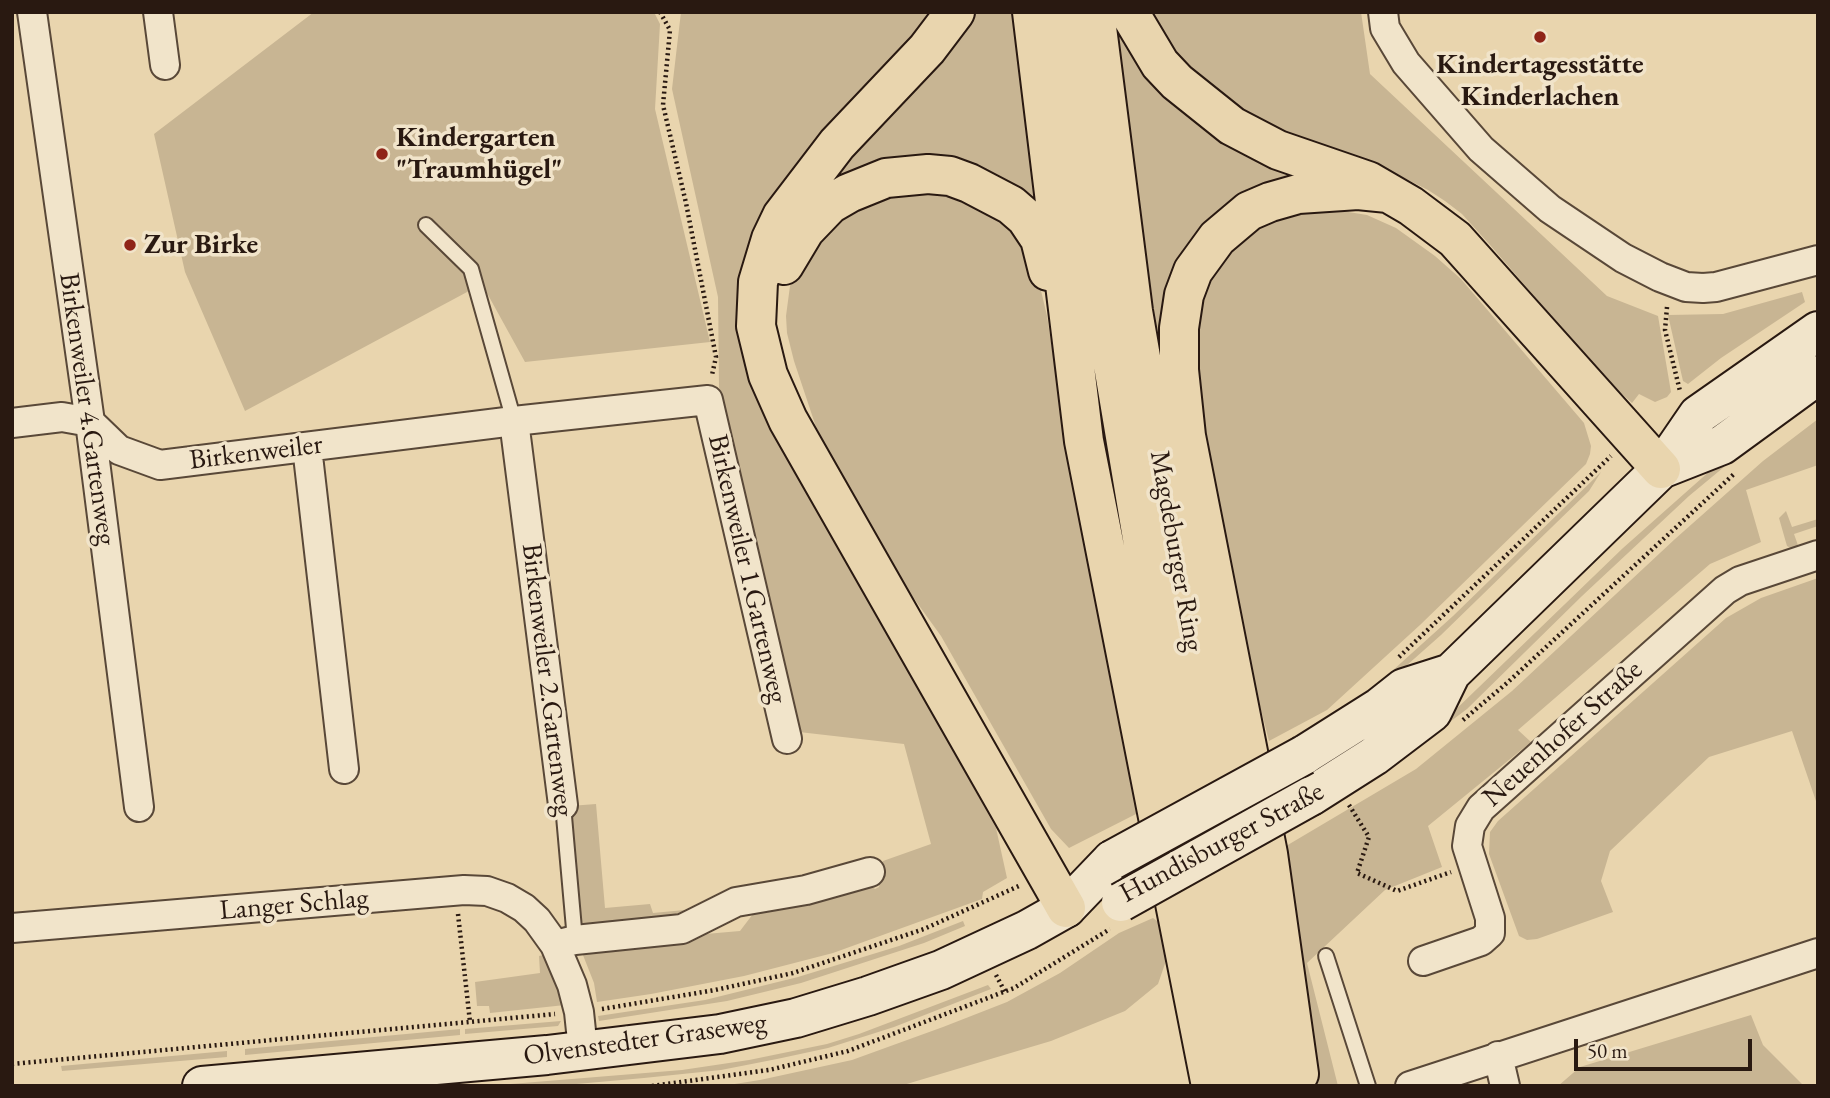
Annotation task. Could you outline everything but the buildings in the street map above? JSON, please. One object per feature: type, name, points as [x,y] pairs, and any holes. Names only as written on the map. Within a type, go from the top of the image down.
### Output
[{"type":"highway","points":[[955,12],[927,49],[837,144],[782,216],[762,262],[755,304],[760,349],[778,400],[1066,908]]},
{"type":"highway","points":[[1032,12],[1084,441],[1211,1086]]},
{"type":"highway","name":"Magdeburger Ring","points":[[1066,12],[1104,311],[1143,544],[1248,1086]]},
{"type":"highway","name":"Magdeburger Ring","points":[[1095,12],[1140,351],[1178,566],[1278,1086]]},
{"type":"highway","points":[[1129,12],[1160,64],[1177,82],[1223,120],[1278,150],[1358,177],[1419,211],[1455,239],[1661,470]]},
{"type":"highway","points":[[801,441],[774,334],[777,286],[793,248],[817,216],[830,204],[868,184],[917,174],[950,176],[984,189],[1012,205],[1026,218],[1040,239],[1055,306],[1070,334]]},
{"type":"highway","points":[[1300,1086],[1268,854],[1186,436],[1179,370],[1179,328],[1184,295],[1193,271],[1217,238],[1249,211],[1298,194],[1348,191],[1388,193]]},
{"type":"main road","name":"Hundisburger Straße","points":[[1066,908],[1117,914],[1328,796],[1374,756],[1433,712],[1451,673],[1661,470],[1698,415],[1818,331]]},
{"type":"main road","name":"Hundisburger Straße","points":[[1661,470],[1722,445],[1818,375]]},
{"type":"main road","name":"Hundisburger Straße","points":[[1066,908],[1112,860],[1304,755],[1380,707],[1404,688],[1451,673]]},
{"type":"main road","name":"Olvenstedter Graseweg","points":[[202,1086],[339,1080],[720,1034],[837,1006],[952,965],[1016,936],[1066,908]]},
{"type":"street","name":"Birkenweiler 4.Gartenweg","points":[[32,12],[90,422],[139,807]]},
{"type":"street","points":[[158,12],[165,65]]},
{"type":"street","points":[[1383,12],[1385,28],[1406,63],[1457,123],[1503,170],[1601,246],[1672,282],[1694,288],[1709,288],[1818,260]]},
{"type":"street","name":"Birkenweiler","points":[[90,422],[119,450],[160,465],[708,400]]},
{"type":"street","name":"Birkenweiler 1.Gartenweg","points":[[708,400],[787,739]]},
{"type":"street","points":[[12,423],[62,417],[90,422]]},
{"type":"street","name":"Birkenweiler 2.Gartenweg","points":[[514,421],[563,806]]},
{"type":"street","points":[[307,447],[344,769]]},
{"type":"street","name":"Neuenhofer Straße","points":[[1423,961],[1481,941],[1490,933],[1490,918],[1467,846],[1473,819],[1481,808],[1702,608],[1740,581],[1818,555]]},
{"type":"street","points":[[565,942],[682,929],[736,902],[806,890],[870,872]]},
{"type":"street","name":"Langer Schlag","points":[[12,928],[478,890],[495,893],[518,904],[565,942],[579,1012],[583,1050]]},
{"type":"street","points":[[1410,1086],[1818,953]]},
{"type":"street","points":[[1498,1056],[1505,1086]]},
{"type":"lane","points":[[426,225],[471,269],[514,421]]},
{"type":"lane","name":"Birkenweiler 2.Gartenweg","points":[[563,806],[565,942]]},
{"type":"lane","points":[[1326,956],[1368,1086]]},
{"type":"path","points":[[660,12],[670,30],[663,105],[686,203],[716,357],[708,400]]},
{"type":"path","points":[[1672,282],[1664,325],[1682,397]]},
{"type":"path","points":[[1398,657],[1609,458]]},
{"type":"path","points":[[1453,728],[1507,683],[1738,471]]},
{"type":"path","points":[[1328,796],[1369,838],[1357,873],[1397,891],[1472,865]]},
{"type":"path","name":"Olvenstedter Graseweg","points":[[596,1010],[696,994],[793,973],[924,929],[1012,891]]},
{"type":"path","points":[[457,906],[470,1022]]},
{"type":"path","name":"Olvenstedter Graseweg","points":[[652,1086],[758,1072],[848,1051],[1014,988],[1117,914]]},
{"type":"path","name":"Olvenstedter Graseweg","points":[[12,1063],[564,1013]]},
{"type":"shaded area","points":[[314,12],[654,12],[660,24],[655,109],[710,342],[525,362],[482,284],[245,411],[185,272],[154,134]]},
{"type":"shaded area","points":[[681,12],[938,12],[755,242],[789,455],[996,828],[1007,878],[983,892],[982,899],[833,953],[744,976],[597,1002],[594,983],[579,945],[740,931],[759,906],[865,882],[875,889],[879,887],[883,861],[931,844],[904,744],[799,732],[719,387],[718,297],[672,89]]},
{"type":"shaded area","points":[[969,12],[1019,12],[1044,213],[1002,184],[803,206]]},
{"type":"shaded area","points":[[1109,12],[1305,172],[1247,197],[1163,377],[1141,279]]},
{"type":"shaded area","points":[[1142,12],[1361,12],[1370,74],[1607,296],[1658,316],[1671,392],[1667,397],[1655,402],[1639,394],[1632,403],[1607,380],[1462,214],[1428,190],[1392,172],[1328,155],[1219,104]]},
{"type":"shaded area","points":[[934,188],[1014,224],[1035,265],[1047,316],[1074,489],[1138,813],[1069,848],[1051,829],[941,636],[902,582],[833,464],[816,427],[787,333],[790,286],[802,255],[862,201]]},
{"type":"shaded area","points":[[1330,209],[1367,215],[1396,228],[1461,279],[1584,423],[1591,446],[1586,464],[1420,625],[1327,710],[1269,741],[1223,563],[1189,346],[1205,280],[1245,235],[1281,215]]},
{"type":"shaded area","points":[[1802,292],[1805,302],[1721,358],[1688,384],[1683,381],[1668,315],[1723,314]]},
{"type":"shaded area","points":[[1818,419],[1818,465],[1746,490],[1761,542],[1710,564],[1518,730],[1531,742],[1428,826],[1442,867],[1385,890],[1307,963],[1338,1086],[1313,1086],[1281,849],[1416,769],[1512,691],[1763,461]]},
{"type":"shaded area","points":[[1720,462],[1724,467],[1582,596],[1467,709],[1439,730],[1449,716],[1623,548]]},
{"type":"shaded area","points":[[1601,472],[1589,491],[1441,635],[1388,682],[1371,690],[1453,616]]},
{"type":"shaded area","points":[[1786,511],[1792,527],[1818,519],[1818,526],[1794,534],[1800,551],[1798,552],[1787,546],[1779,518]]},
{"type":"shaded area","points":[[1818,578],[1818,807],[1792,731],[1709,757],[1610,851],[1601,881],[1613,912],[1537,939],[1527,940],[1519,936],[1489,854],[1490,832],[1498,821],[1726,618],[1761,598]]},
{"type":"shaded area","points":[[596,804],[605,908],[650,904],[653,913],[695,909],[683,922],[583,932],[570,806]]},
{"type":"shaded area","points":[[1153,918],[1160,923],[1168,955],[1158,984],[1125,1011],[1051,1041],[900,1086],[722,1086],[852,1060],[943,1027],[1007,1002],[1060,973],[1119,933]]},
{"type":"shaded area","points":[[963,921],[965,926],[924,943],[801,983],[727,1001],[599,1021],[598,1016],[705,1000],[798,977],[899,946]]},
{"type":"shaded area","points":[[543,955],[565,1005],[490,1013],[489,1006],[477,1006],[475,982],[540,973],[539,956]]},
{"type":"shaded area","points":[[988,985],[991,989],[894,1027],[828,1048],[777,1059],[721,1070],[644,1078],[554,1086],[486,1086],[682,1070],[749,1060],[827,1044],[859,1034]]},
{"type":"shaded area","points":[[1751,1015],[1763,1045],[1804,1086],[1558,1086],[1580,1067]]},
{"type":"shaded area","points":[[561,1021],[558,1026],[465,1034],[465,1029]]},
{"type":"shaded area","points":[[460,1029],[460,1035],[245,1055],[245,1049]]},
{"type":"shaded area","points":[[227,1051],[227,1057],[62,1071],[61,1066]]},
{"type":"place","name":"Kindertagesstätte Kinderlachen","points":[[1540,37]]},
{"type":"place","name":"Kindergarten \"Traumhügel\"","points":[[382,154]]},
{"type":"place","name":"Zur Birke","points":[[130,245]]}]
